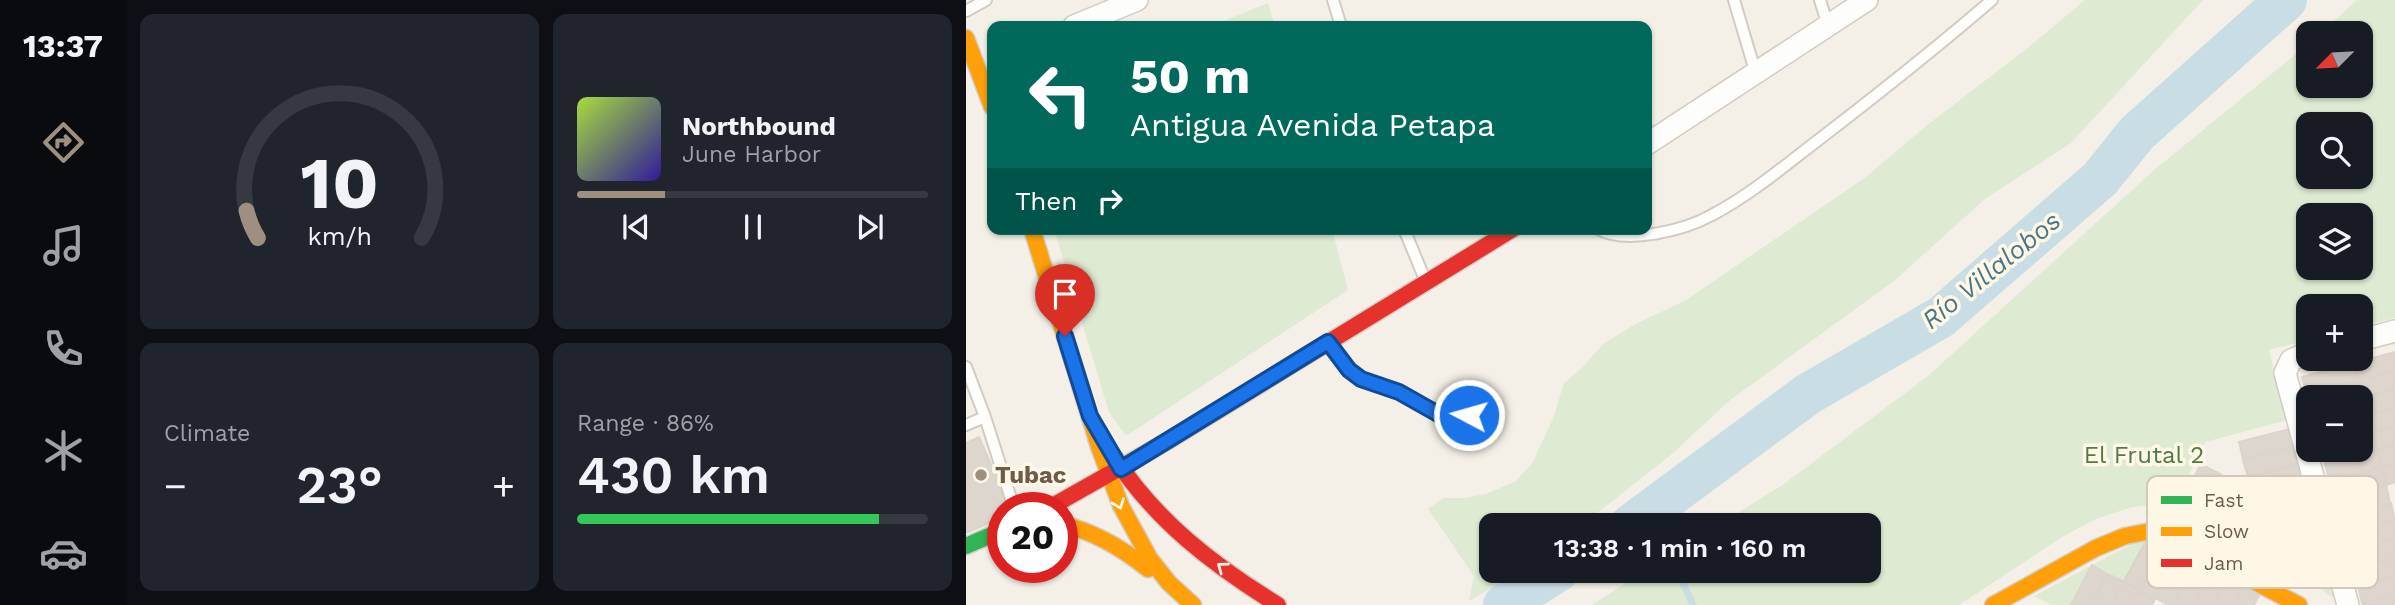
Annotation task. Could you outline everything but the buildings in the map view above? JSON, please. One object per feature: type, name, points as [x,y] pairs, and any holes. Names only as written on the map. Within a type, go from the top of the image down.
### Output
[{"type":"main road","points":[[966,38],[985,64]]},
{"type":"main road","points":[[1034,235],[1090,416],[1115,473],[1128,526],[1162,577],[1192,604]]},
{"type":"main road","points":[[1078,493],[1115,473],[1504,235]]},
{"type":"main road","points":[[1115,473],[1173,529],[1231,574],[1278,605]]},
{"type":"main road","points":[[1078,528],[1126,551],[1192,604]]},
{"type":"main road","points":[[2008,602],[2096,548],[2125,536],[2147,532]]},
{"type":"main road","points":[[966,546],[987,537]]},
{"type":"main road","points":[[2267,588],[2299,605]]},
{"type":"street","points":[[1086,21],[1137,0]]},
{"type":"street","points":[[1652,141],[1864,1]]},
{"type":"street","points":[[2373,337],[2395,331]]},
{"type":"street","points":[[2296,357],[2287,364],[2285,373],[2313,476]]},
{"type":"street","points":[[2343,588],[2348,605]]},
{"type":"lane","points":[[966,11],[986,0]]},
{"type":"lane","points":[[1333,0],[1339,21]]},
{"type":"lane","points":[[1734,0],[1756,74]]},
{"type":"lane","points":[[1820,0],[1828,26]]},
{"type":"lane","points":[[1652,233],[1710,216],[1748,193],[1900,78],[1992,0]]},
{"type":"lane","points":[[1407,235],[1427,284]]},
{"type":"lane","points":[[1616,235],[1643,235]]},
{"type":"lane","points":[[1328,342],[1349,370],[1361,379],[1399,392],[1438,414],[1469,415]]},
{"type":"lane","points":[[966,367],[1009,492]]},
{"type":"lane","points":[[966,425],[985,417]]},
{"type":"green space","points":[[2085,0],[2203,0],[2071,143],[1985,199],[1894,281],[1729,401],[1672,454],[1597,513],[1479,513],[1479,583],[1500,583],[1469,601],[1474,576],[1428,509],[1443,498],[1486,494],[1516,481],[1533,462],[1554,416],[1564,383],[1583,367],[1603,344],[1634,325],[1686,300],[1866,177],[1926,126]]},
{"type":"green space","name":"El Frutal 2","points":[[2357,0],[2395,0],[2395,318],[2373,323],[2373,294],[2296,294],[2296,343],[2269,350],[2287,420],[2205,442],[2188,476],[2147,476],[2147,505],[2096,519],[2062,537],[1959,605],[1592,605],[1626,583],[1881,583],[1881,513],[1737,513],[1784,484],[1928,376],[2153,171],[2296,54],[2296,98],[2373,98],[2373,21],[2334,21]]},
{"type":"green space","points":[[1268,3],[1273,21],[1224,21]]},
{"type":"green space","points":[[1056,235],[1334,235],[1348,290],[1126,436],[1109,412]]},
{"type":"green space","points":[[2147,536],[2124,582],[2092,566],[2071,605],[2052,605],[2034,596]]},
{"type":"green space","points":[[2319,588],[2333,588],[2336,599]]},
{"type":"waterway","name":"Río Villalobos","points":[[1647,513],[1808,394],[1941,317],[2100,179],[2137,133],[2286,0]]},
{"type":"waterway","name":"Río Villalobos","points":[[1504,605],[1539,583]]},
{"type":"waterway","points":[[1683,583],[1693,605]]},
{"type":"traffic: fast","points":[[966,546],[987,537]]},
{"type":"traffic: slow","points":[[966,38],[987,94]]},
{"type":"traffic: slow","points":[[1034,235],[1099,447],[1121,506],[1150,559],[1169,583],[1193,605]]},
{"type":"traffic: slow","points":[[1078,529],[1108,542],[1148,569]]},
{"type":"traffic: slow","points":[[1993,605],[2096,548],[2125,536],[2147,532]]},
{"type":"traffic: slow","points":[[2267,588],[2299,605]]},
{"type":"traffic: jam","points":[[1077,492],[1171,439],[1503,235]]},
{"type":"traffic: jam","points":[[1114,457],[1148,502],[1187,540],[1278,605]]},
{"type":"place","name":"Tubac","points":[[981,475]]},
{"type":"route","points":[[1065,336],[1090,416],[1121,469],[1328,342],[1349,370],[1361,379],[1399,392],[1438,414],[1469,415]]}]
